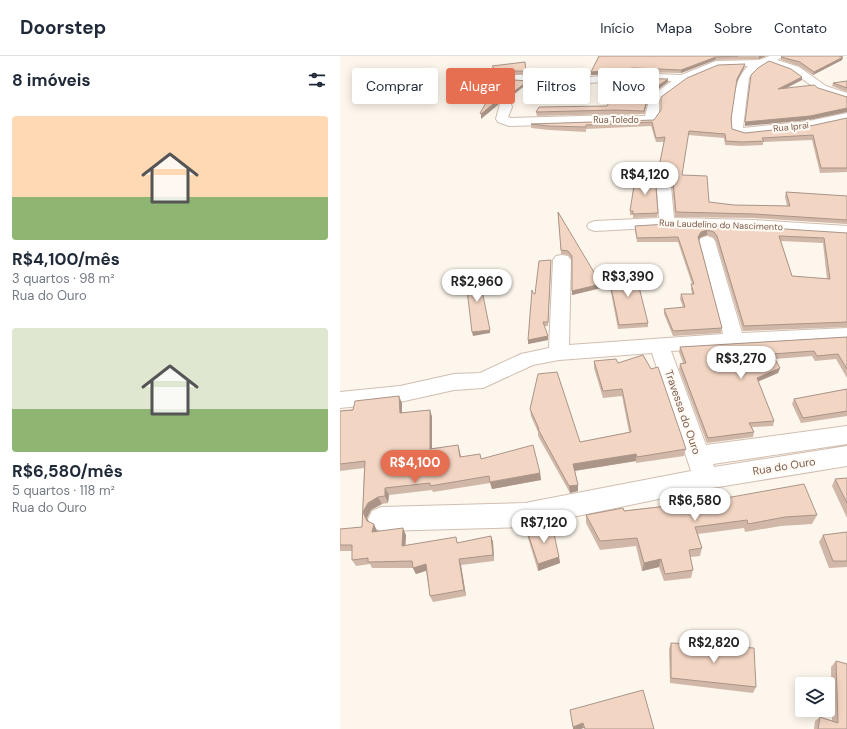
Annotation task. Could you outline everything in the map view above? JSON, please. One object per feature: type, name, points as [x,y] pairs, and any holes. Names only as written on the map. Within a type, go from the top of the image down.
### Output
[{"type":"street","points":[[763,62],[779,56]]},
{"type":"street","points":[[763,62],[795,69],[822,88],[847,97]]},
{"type":"street","name":"Rua Toledo","points":[[682,78],[637,72],[579,81],[514,78],[499,80],[491,83],[484,90],[484,93],[506,103],[503,120],[509,122],[518,123],[615,119],[649,120],[652,113],[654,99],[682,78],[716,64],[763,62]]},
{"type":"street","name":"Rua Ipraí","points":[[763,62],[749,70],[742,80],[736,127],[737,130],[745,132],[809,125],[847,116]]},
{"type":"street","points":[[809,125],[830,127],[841,130]]},
{"type":"street","points":[[663,176],[667,222]]},
{"type":"street","name":"Rua Laudelino do Nascimento","points":[[595,226],[667,222],[754,225],[847,231]]},
{"type":"street","points":[[707,241],[734,340]]},
{"type":"street","points":[[559,353],[562,260]]},
{"type":"street","points":[[340,400],[400,394],[454,382],[483,380],[528,359],[559,353],[734,340],[847,334]]},
{"type":"street","name":"Travessa do Ouro","points":[[659,345],[702,468]]},
{"type":"street","points":[[702,468],[847,435]]},
{"type":"street","name":"Rua do Ouro","points":[[380,519],[525,515],[702,468],[803,462],[847,456]]},
{"type":"building","points":[[599,56],[738,56],[716,57],[681,70],[659,68],[598,68],[598,71],[591,72]]},
{"type":"building","points":[[781,57],[843,57],[814,72],[800,62]]},
{"type":"building","points":[[769,61],[791,69],[802,77],[778,89],[814,85],[818,88],[847,97],[847,108],[810,116],[745,122],[751,75],[758,68]]},
{"type":"building","points":[[525,62],[526,68],[523,68],[523,71],[515,71],[515,68],[494,68],[492,66]]},
{"type":"building","points":[[745,64],[737,79],[731,119],[732,129],[745,133],[810,126],[847,118],[847,168],[821,168],[813,135],[762,138],[764,141],[742,142],[726,141],[725,134],[689,131],[682,175],[707,176],[709,202],[734,205],[790,206],[786,192],[847,196],[847,220],[754,214],[676,212],[672,171],[669,167],[659,167],[665,137],[656,138],[652,122],[586,125],[586,127],[531,124],[654,120],[661,110],[661,97],[687,78],[718,65]]},
{"type":"building","points":[[659,79],[668,79],[659,85]]},
{"type":"building","points":[[515,80],[523,81],[523,85],[515,91]]},
{"type":"building","points":[[847,81],[847,88],[833,83]]},
{"type":"building","points":[[485,104],[493,104],[481,114],[480,113]]},
{"type":"building","points":[[608,104],[646,104],[644,111],[615,110],[536,112],[539,107],[607,106]]},
{"type":"building","points":[[643,175],[655,175],[658,213],[633,214],[633,211],[630,211],[635,179],[642,179]]},
{"type":"building","points":[[558,212],[601,284],[572,291],[572,256],[568,251],[561,250]]},
{"type":"building","points":[[668,224],[754,227],[847,233],[847,322],[744,326],[717,236],[714,232],[707,230],[701,232],[698,237],[722,328],[673,331],[664,309],[685,307],[681,294],[694,294],[691,284],[694,284],[678,237],[637,238],[635,226]],"holes":[[[779,236],[824,238],[830,279],[792,276]]]},
{"type":"building","points":[[551,260],[548,322],[543,322],[548,336],[528,340],[532,290],[535,294],[539,261]]},
{"type":"building","points":[[478,271],[490,330],[472,332],[465,273]]},
{"type":"building","points":[[635,271],[648,323],[619,325],[608,273]]},
{"type":"building","points":[[847,337],[847,369],[838,354],[817,356],[814,351],[772,354],[780,368],[757,378],[774,421],[749,423],[754,432],[708,438],[680,364],[686,363],[680,347]]},
{"type":"building","points":[[643,355],[651,369],[658,367],[686,449],[637,457],[636,454],[573,464],[578,485],[569,486],[538,429],[530,409],[538,374],[557,372],[580,442],[631,432],[622,389],[603,391],[594,361],[616,359],[618,363]]},
{"type":"building","points":[[847,389],[847,411],[803,418],[794,399]]},
{"type":"building","points":[[399,396],[400,413],[430,410],[430,449],[458,445],[460,457],[480,454],[481,459],[533,445],[540,473],[490,482],[489,476],[430,486],[430,483],[385,488],[385,496],[378,497],[368,503],[363,512],[367,521],[374,524],[372,532],[403,528],[402,546],[456,537],[457,543],[491,536],[493,555],[459,559],[464,590],[430,596],[426,564],[413,568],[412,561],[368,562],[368,558],[352,560],[352,545],[340,545],[340,529],[362,527],[365,461],[340,464],[340,411],[353,410],[355,401]]},
{"type":"building","points":[[847,478],[847,503],[835,479]]},
{"type":"building","points":[[804,484],[817,515],[785,517],[748,524],[747,520],[695,527],[702,548],[689,550],[693,570],[665,574],[661,559],[644,563],[637,538],[600,541],[586,515],[623,508],[624,511],[693,503],[692,500],[725,496],[726,498]]},
{"type":"building","points":[[552,525],[559,557],[538,564],[527,531]]},
{"type":"building","points":[[847,532],[847,561],[833,561],[823,535]]},
{"type":"building","points":[[671,643],[754,648],[756,687],[671,678]]},
{"type":"building","points":[[836,661],[847,664],[847,729],[818,729],[820,717],[838,723]]},
{"type":"building","points":[[643,690],[654,729],[585,729],[583,723],[573,727],[570,710]]}]
